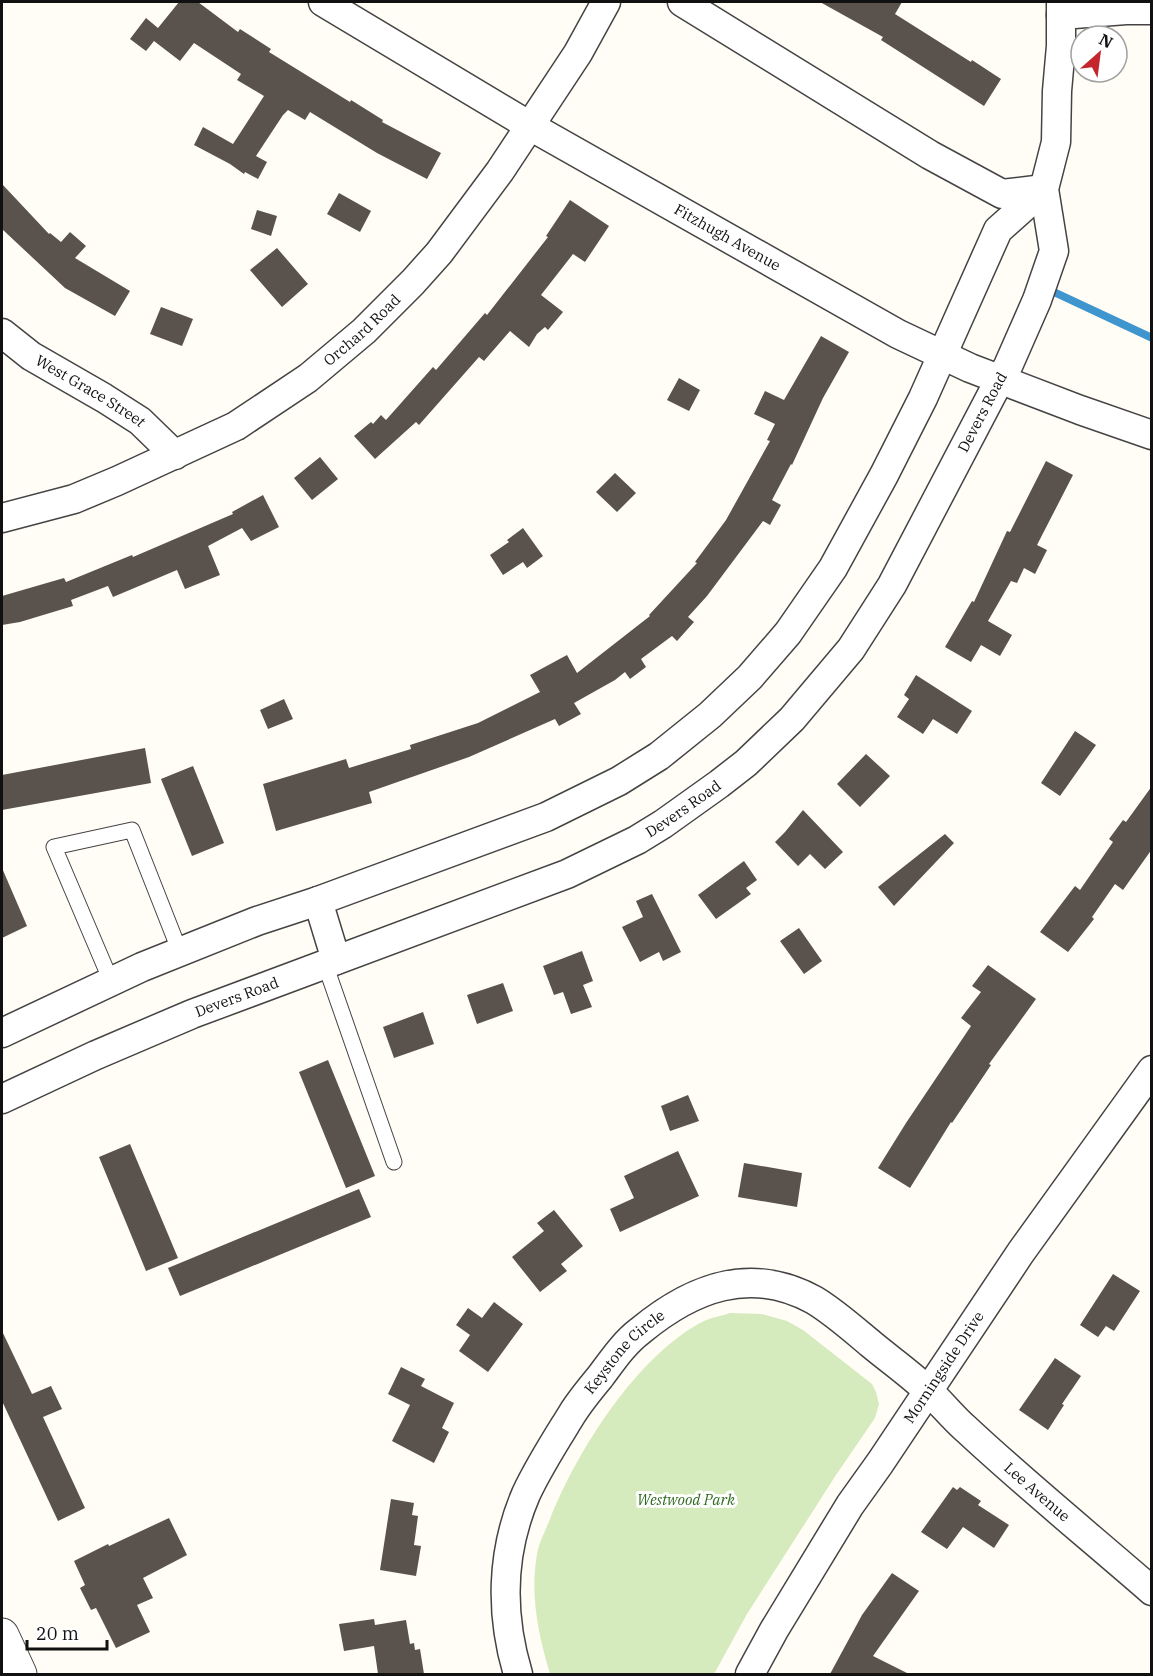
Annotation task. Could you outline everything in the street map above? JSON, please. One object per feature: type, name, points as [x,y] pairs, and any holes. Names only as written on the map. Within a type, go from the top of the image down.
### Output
[{"type":"street","name":"Fitzhugh Avenue","points":[[323,2],[530,126],[898,334],[1000,380],[1152,435]]},
{"type":"street","name":"Orchard Road","points":[[2,518],[74,499],[236,426],[308,378],[364,331],[439,253],[500,171],[578,52],[606,2]]},
{"type":"street","points":[[682,2],[930,155],[1002,194],[1044,189]]},
{"type":"street","points":[[1061,8],[1152,10]]},
{"type":"street","name":"Devers Road","points":[[2,1099],[192,1014],[556,878],[637,840],[663,824],[746,763],[792,719],[851,649],[892,585],[1008,366],[1054,251],[1044,189],[1056,142],[1061,8]]},
{"type":"street","points":[[2,1033],[111,981],[257,921],[318,901],[546,817],[619,781],[659,756],[710,715],[750,676],[788,633],[833,568],[923,398],[998,230],[1044,189]]},
{"type":"street","name":"West Grace Street","points":[[2,333],[31,356],[140,421],[175,455]]},
{"type":"street","points":[[318,901],[330,962]]},
{"type":"street","name":"Morningside Drive","points":[[750,1674],[774,1629],[849,1505],[880,1463],[1021,1252],[1152,1070]]},
{"type":"street","name":"Keystone Circle","points":[[518,1674],[508,1631],[505,1590],[507,1559],[526,1495],[541,1464],[578,1405],[622,1349],[638,1332],[681,1301],[722,1285],[756,1283],[789,1289],[813,1300],[839,1317],[928,1390]]},
{"type":"street","name":"Lee Avenue","points":[[928,1390],[964,1428],[1152,1591]]},
{"type":"street","points":[[2,1635],[20,1674]]},
{"type":"lane","points":[[111,981],[54,847],[132,830],[180,952]]},
{"type":"lane","points":[[330,962],[394,1162]]},
{"type":"green space","name":"Westwood Park","points":[[730,1313],[762,1314],[787,1321],[803,1330],[872,1384],[879,1404],[875,1418],[747,1614],[714,1674],[550,1674],[536,1612],[535,1565],[542,1538],[562,1492],[593,1435],[612,1407],[655,1357],[679,1336],[704,1321]]},
{"type":"building","points":[[179,2],[198,2],[238,32],[240,29],[271,49],[269,52],[350,102],[351,100],[383,120],[382,122],[441,153],[427,179],[377,153],[310,112],[305,120],[288,110],[283,115],[256,156],[267,162],[258,179],[245,172],[244,174],[194,145],[203,127],[233,144],[264,96],[237,80],[241,74],[194,43],[180,61],[154,41],[146,51],[130,39],[146,18],[158,28]]},
{"type":"building","points":[[820,2],[902,2],[895,14],[1001,79],[984,106],[881,40],[883,37]]},
{"type":"building","points":[[2,184],[49,234],[61,242],[70,232],[86,246],[75,258],[130,291],[115,316],[65,288],[2,229]]},
{"type":"building","points":[[339,193],[371,211],[360,232],[327,214]]},
{"type":"building","points":[[570,200],[609,226],[585,262],[573,254],[541,295],[563,312],[548,330],[545,327],[537,334],[529,347],[510,331],[484,361],[479,357],[419,425],[416,422],[375,459],[354,436],[371,422],[373,424],[381,415],[386,420],[433,367],[436,370],[485,313],[487,315],[548,237],[546,236]]},
{"type":"building","points":[[257,210],[277,216],[271,236],[251,229]]},
{"type":"building","points":[[277,248],[308,284],[282,307],[250,270]]},
{"type":"building","points":[[161,307],[193,319],[182,346],[150,334]]},
{"type":"building","points":[[821,336],[849,352],[823,398],[792,465],[772,500],[781,505],[770,525],[763,521],[707,596],[688,617],[694,622],[677,641],[672,636],[641,659],[646,667],[630,679],[625,672],[574,703],[581,714],[559,726],[555,719],[469,757],[369,792],[372,803],[276,831],[263,784],[346,759],[349,768],[411,749],[410,745],[478,723],[540,692],[530,675],[567,655],[577,673],[650,616],[697,563],[695,562],[726,520],[770,441],[767,440],[775,424],[754,414],[765,391],[784,400]]},
{"type":"building","points":[[679,378],[700,390],[689,411],[667,400]]},
{"type":"building","points":[[320,457],[338,479],[312,500],[294,478]]},
{"type":"building","points":[[1046,461],[1073,475],[1037,545],[1047,550],[1035,574],[1024,568],[1017,583],[1011,581],[988,621],[1012,635],[1000,656],[981,645],[971,662],[945,647],[972,601],[974,602],[1007,531],[1010,532]]},
{"type":"building","points":[[615,473],[636,493],[617,512],[596,492]]},
{"type":"building","points":[[263,495],[279,527],[251,541],[242,528],[208,546],[220,575],[185,589],[177,570],[113,597],[108,586],[71,600],[73,606],[2,625],[2,596],[64,578],[66,582],[132,555],[133,557],[233,514],[232,512]]},
{"type":"building","points":[[523,528],[543,556],[527,568],[523,562],[503,575],[490,555],[509,542],[507,540]]},
{"type":"building","points":[[916,675],[972,711],[957,734],[933,719],[923,734],[897,717],[909,699],[904,695]]},
{"type":"building","points":[[284,699],[293,719],[268,729],[260,710]]},
{"type":"building","points":[[1075,731],[1096,745],[1060,796],[1041,783]]},
{"type":"building","points":[[145,748],[151,783],[2,810],[2,775]]},
{"type":"building","points":[[866,754],[890,776],[860,807],[837,784]]},
{"type":"building","points":[[193,766],[224,843],[192,856],[161,779]]},
{"type":"building","points":[[1152,786],[1152,849],[1123,890],[1115,884],[1092,917],[1094,919],[1068,952],[1040,932],[1075,886],[1080,890],[1113,842],[1109,839],[1123,820],[1126,822]]},
{"type":"building","points":[[803,810],[843,852],[825,869],[810,854],[798,866],[775,842]]},
{"type":"building","points":[[945,834],[954,843],[894,906],[878,887]]},
{"type":"building","points":[[744,861],[757,880],[746,888],[751,894],[716,919],[698,895]]},
{"type":"building","points":[[2,868],[27,926],[2,938]]},
{"type":"building","points":[[652,894],[681,952],[663,961],[659,952],[640,962],[622,927],[643,917],[636,901]]},
{"type":"building","points":[[799,928],[822,961],[804,974],[780,941]]},
{"type":"building","points":[[582,951],[593,981],[583,985],[592,1007],[571,1014],[563,992],[554,995],[543,966]]},
{"type":"building","points":[[988,965],[1036,999],[989,1064],[991,1065],[951,1122],[910,1188],[878,1168],[971,1026],[961,1018],[981,992],[972,986]]},
{"type":"building","points":[[503,983],[513,1011],[477,1024],[467,995]]},
{"type":"building","points":[[423,1012],[434,1044],[394,1058],[383,1027]]},
{"type":"building","points":[[328,1060],[375,1176],[346,1188],[299,1072]]},
{"type":"building","points":[[688,1095],[699,1121],[670,1131],[661,1106]]},
{"type":"building","points":[[130,1144],[178,1258],[146,1271],[99,1157]]},
{"type":"building","points":[[678,1151],[699,1196],[620,1232],[610,1209],[634,1198],[624,1176]]},
{"type":"building","points":[[744,1163],[802,1173],[797,1207],[738,1197]]},
{"type":"building","points":[[359,1189],[371,1217],[180,1296],[168,1268]]},
{"type":"building","points":[[554,1210],[583,1246],[561,1264],[567,1271],[540,1292],[512,1257],[544,1231],[537,1223]]},
{"type":"building","points":[[1113,1274],[1140,1291],[1114,1331],[1106,1326],[1098,1337],[1080,1325]]},
{"type":"building","points":[[494,1302],[523,1324],[488,1372],[459,1351],[470,1335],[456,1325],[468,1308],[482,1318]]},
{"type":"building","points":[[2,1331],[32,1394],[51,1386],[62,1409],[43,1417],[85,1508],[58,1521],[2,1401]]},
{"type":"building","points":[[1055,1358],[1081,1376],[1048,1430],[1019,1410]]},
{"type":"building","points":[[401,1367],[425,1379],[421,1386],[454,1403],[442,1428],[449,1432],[434,1463],[392,1441],[410,1405],[388,1394]]},
{"type":"building","points":[[953,1487],[957,1490],[960,1487],[981,1501],[978,1505],[1009,1525],[994,1548],[963,1527],[947,1549],[921,1532]]},
{"type":"building","points":[[391,1499],[414,1503],[412,1515],[418,1516],[414,1545],[421,1546],[416,1576],[380,1570]]},
{"type":"building","points":[[169,1518],[187,1555],[143,1578],[153,1598],[137,1605],[150,1632],[116,1648],[96,1608],[91,1610],[80,1588],[85,1585],[74,1561]]},
{"type":"building","points":[[892,1573],[919,1591],[873,1656],[909,1674],[830,1674],[862,1615]]},
{"type":"building","points":[[374,1619],[375,1625],[406,1620],[410,1644],[414,1643],[415,1650],[420,1649],[424,1674],[378,1674],[374,1646],[344,1651],[339,1624]]},
{"type":"waterway","points":[[1056,293],[1152,338]]}]
